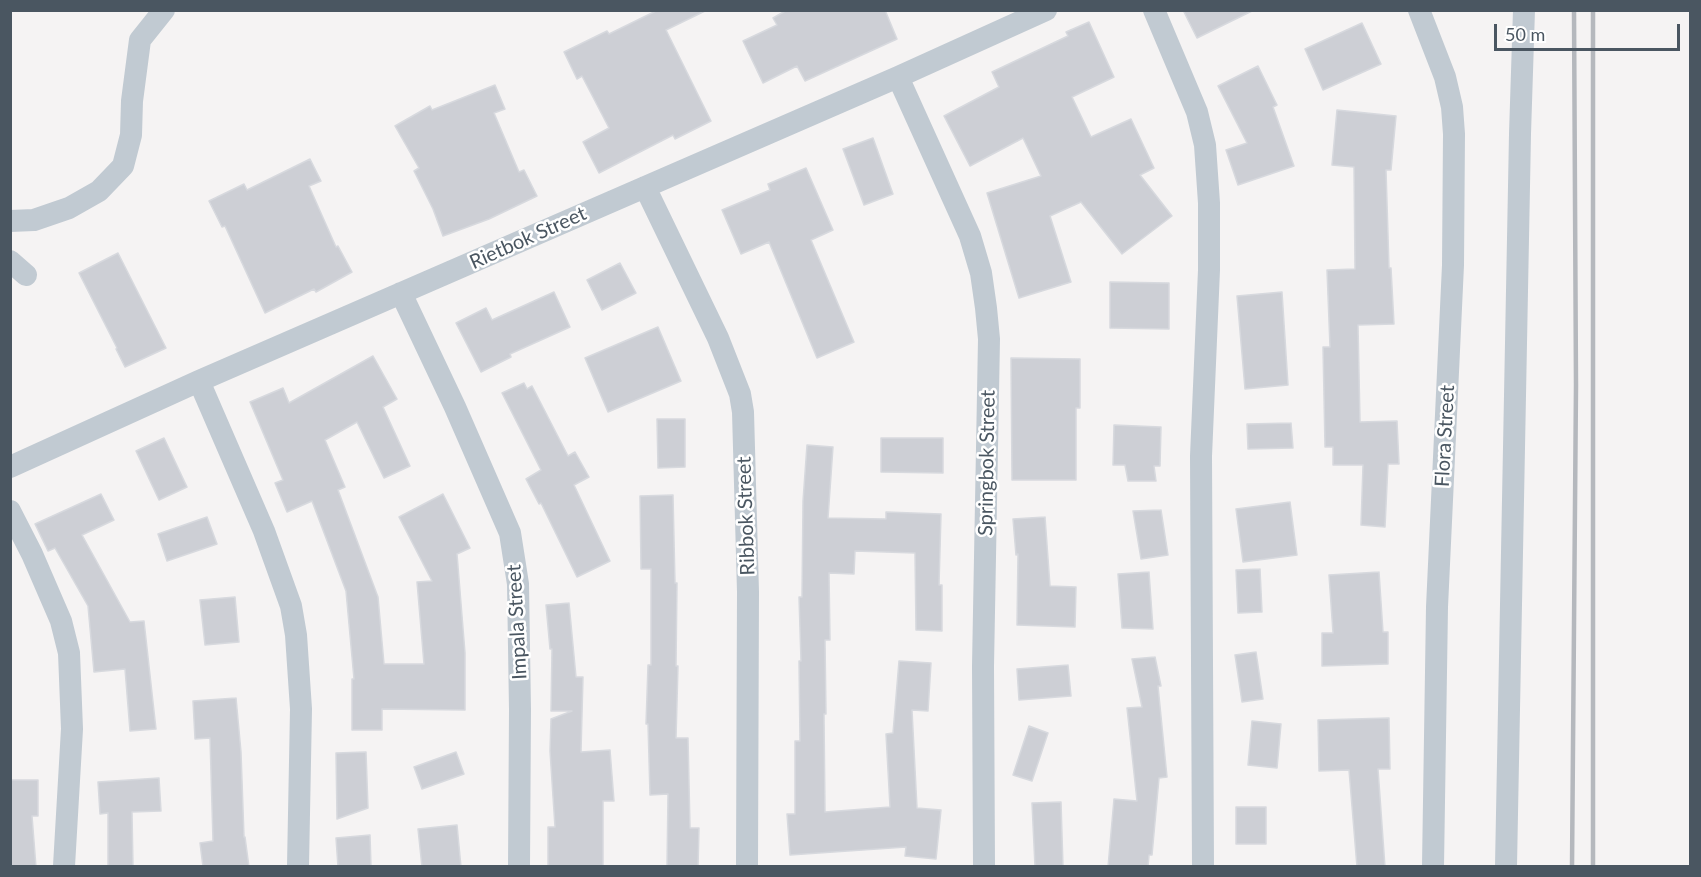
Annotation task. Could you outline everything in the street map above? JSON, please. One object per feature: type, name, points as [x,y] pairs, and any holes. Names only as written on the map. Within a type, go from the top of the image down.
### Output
[{"type":"street","points":[[10,221],[34,220],[69,208],[99,191],[123,166],[131,135],[132,101],[140,40],[164,10]]},
{"type":"street","name":"Rietbok Street","points":[[10,467],[199,381],[898,78],[1046,10]]},
{"type":"street","points":[[1154,10],[1197,112],[1205,145],[1209,203],[1209,270],[1202,456],[1203,867]]},
{"type":"street","name":"Flora Street","points":[[1419,10],[1445,77],[1452,107],[1454,134],[1453,265],[1437,607],[1433,867]]},
{"type":"street","points":[[1506,867],[1524,10]]},
{"type":"street","name":"Springbok Street","points":[[898,78],[970,237],[981,273],[986,308],[989,339],[983,666],[984,867]]},
{"type":"street","name":"Ribbok Street","points":[[645,187],[718,338],[740,394],[748,592],[747,867]]},
{"type":"street","name":"Impala Street","points":[[401,293],[455,407],[510,533],[518,584],[519,867]]},
{"type":"street","points":[[199,381],[264,531],[291,606],[296,635],[301,709],[298,867]]},
{"type":"street","points":[[10,511],[32,554],[61,621],[69,653],[72,729],[64,867]]},
{"type":"building","points":[[658,10],[707,10],[666,30],[711,121],[675,139],[673,135],[599,173],[583,142],[609,128],[582,76],[577,79],[564,52],[607,31],[609,34]]},
{"type":"building","points":[[787,10],[885,10],[897,39],[805,81],[797,66],[763,83],[743,41],[777,25],[773,18]]},
{"type":"building","points":[[1183,10],[1254,10],[1197,38]]},
{"type":"building","points":[[1089,22],[1114,77],[1072,97],[1091,137],[1131,119],[1154,168],[1140,175],[1172,216],[1122,254],[1081,202],[1050,216],[1071,282],[1019,298],[987,193],[1041,176],[1023,138],[970,166],[944,116],[999,87],[992,72],[1068,36],[1066,32]]},
{"type":"building","points":[[1362,23],[1381,64],[1323,90],[1305,49]]},
{"type":"building","points":[[1258,66],[1277,105],[1273,107],[1294,166],[1238,185],[1226,150],[1247,143],[1218,86]]},
{"type":"building","points":[[495,85],[505,109],[494,113],[519,172],[524,170],[537,196],[489,219],[443,236],[433,209],[414,171],[419,168],[395,126],[430,106],[432,110]]},
{"type":"building","points":[[1337,110],[1396,116],[1391,170],[1386,170],[1389,268],[1391,268],[1394,324],[1358,325],[1360,422],[1397,421],[1399,464],[1388,464],[1385,527],[1361,525],[1363,465],[1333,465],[1333,447],[1325,447],[1323,347],[1330,347],[1327,270],[1355,269],[1354,167],[1332,165]]},
{"type":"building","points":[[873,138],[893,194],[864,205],[843,149]]},
{"type":"building","points":[[310,159],[321,181],[309,186],[336,247],[338,246],[352,272],[316,292],[314,289],[265,313],[225,226],[222,227],[209,201],[244,184],[247,190]]},
{"type":"building","points":[[806,168],[833,230],[811,240],[854,342],[817,358],[769,242],[741,254],[722,210],[770,190],[768,184]]},
{"type":"building","points":[[118,253],[166,348],[125,367],[79,273]]},
{"type":"building","points":[[620,263],[636,293],[602,310],[587,280]]},
{"type":"building","points":[[1110,282],[1169,283],[1169,329],[1110,328]]},
{"type":"building","points":[[554,292],[570,327],[510,354],[511,357],[481,372],[456,323],[486,308],[492,320]]},
{"type":"building","points":[[1282,292],[1288,385],[1245,389],[1237,296]]},
{"type":"building","points":[[658,327],[681,381],[608,412],[585,358]]},
{"type":"building","points":[[373,356],[397,399],[383,407],[410,466],[384,478],[357,422],[325,440],[345,487],[338,490],[378,597],[384,664],[424,664],[417,582],[432,581],[399,517],[443,494],[470,548],[457,554],[465,653],[465,710],[382,709],[382,730],[352,730],[352,679],[354,679],[346,591],[312,501],[287,512],[275,483],[283,480],[250,402],[283,388],[289,403]]},
{"type":"building","points":[[1011,358],[1080,359],[1080,408],[1076,408],[1076,480],[1012,480]]},
{"type":"building","points":[[524,383],[527,389],[532,386],[568,456],[575,452],[589,477],[574,485],[610,561],[577,577],[541,503],[539,504],[526,479],[541,470],[502,393]]},
{"type":"building","points":[[657,419],[685,419],[685,467],[658,468]]},
{"type":"building","points":[[1291,423],[1293,448],[1248,449],[1247,424]]},
{"type":"building","points":[[1114,425],[1161,427],[1160,466],[1154,466],[1156,481],[1128,481],[1125,465],[1113,465]]},
{"type":"building","points":[[164,438],[187,487],[159,500],[136,451]]},
{"type":"building","points":[[881,438],[943,438],[943,473],[881,472]]},
{"type":"building","points":[[807,445],[833,447],[828,518],[886,519],[886,512],[941,514],[939,585],[942,585],[942,631],[916,630],[915,553],[855,551],[854,574],[829,573],[830,640],[825,640],[825,812],[890,807],[886,734],[893,733],[899,661],[931,663],[928,711],[912,710],[917,808],[941,810],[936,859],[905,856],[906,847],[790,855],[787,814],[795,814],[795,741],[800,741],[799,597],[802,597],[803,501]]},
{"type":"building","points":[[101,494],[114,520],[82,535],[130,622],[144,621],[156,729],[130,731],[125,669],[94,672],[88,606],[55,548],[48,551],[35,524]]},
{"type":"building","points":[[673,495],[675,583],[677,583],[676,738],[688,738],[690,828],[699,828],[698,867],[667,867],[668,794],[650,795],[648,724],[646,724],[648,665],[651,665],[651,569],[641,569],[640,496]]},
{"type":"building","points":[[1290,502],[1297,555],[1243,562],[1236,509]]},
{"type":"building","points":[[1161,510],[1168,555],[1141,559],[1133,511]]},
{"type":"building","points":[[207,517],[217,544],[167,561],[158,534]]},
{"type":"building","points":[[1045,517],[1050,586],[1076,587],[1075,627],[1017,625],[1018,554],[1016,555],[1013,519]]},
{"type":"building","points":[[1260,569],[1262,612],[1238,613],[1236,570]]},
{"type":"building","points":[[1149,572],[1153,629],[1122,628],[1118,574]]},
{"type":"building","points":[[1379,572],[1383,632],[1388,632],[1388,664],[1322,666],[1322,633],[1333,633],[1329,575]]},
{"type":"building","points":[[235,597],[239,642],[205,645],[200,600]]},
{"type":"building","points":[[569,603],[576,677],[583,677],[581,752],[610,750],[614,801],[603,801],[603,867],[548,867],[548,827],[555,827],[550,751],[551,719],[572,711],[551,711],[552,649],[550,649],[546,605]]},
{"type":"building","points":[[1256,652],[1263,699],[1242,702],[1235,655]]},
{"type":"building","points":[[1155,657],[1161,686],[1158,686],[1167,777],[1159,778],[1152,855],[1149,855],[1148,867],[1108,867],[1114,799],[1137,801],[1127,708],[1142,707],[1132,659]]},
{"type":"building","points":[[1068,665],[1071,696],[1019,700],[1017,669]]},
{"type":"building","points":[[236,698],[241,752],[244,837],[249,867],[203,867],[200,843],[213,841],[210,738],[195,739],[193,701]]},
{"type":"building","points":[[1389,718],[1390,769],[1378,769],[1385,867],[1357,867],[1349,770],[1319,771],[1318,720]]},
{"type":"building","points":[[1252,721],[1281,724],[1277,768],[1248,765]]},
{"type":"building","points":[[1029,726],[1048,733],[1032,781],[1013,775]]},
{"type":"building","points":[[366,752],[368,808],[337,819],[336,753]]},
{"type":"building","points":[[456,752],[464,774],[422,789],[414,767]]},
{"type":"building","points":[[159,778],[161,811],[132,812],[133,867],[108,867],[108,813],[100,814],[98,782]]},
{"type":"building","points":[[10,780],[38,780],[38,816],[32,816],[36,867],[10,867]]},
{"type":"building","points":[[1061,802],[1063,867],[1035,867],[1032,803]]},
{"type":"building","points":[[1236,807],[1266,807],[1266,844],[1236,844]]},
{"type":"building","points":[[457,825],[461,867],[422,867],[418,829]]},
{"type":"building","points":[[370,835],[371,867],[338,867],[336,838]]},
{"type":"railway","points":[[1572,866],[1576,385],[1574,10]]},
{"type":"railway","points":[[1593,10],[1593,866]]}]
